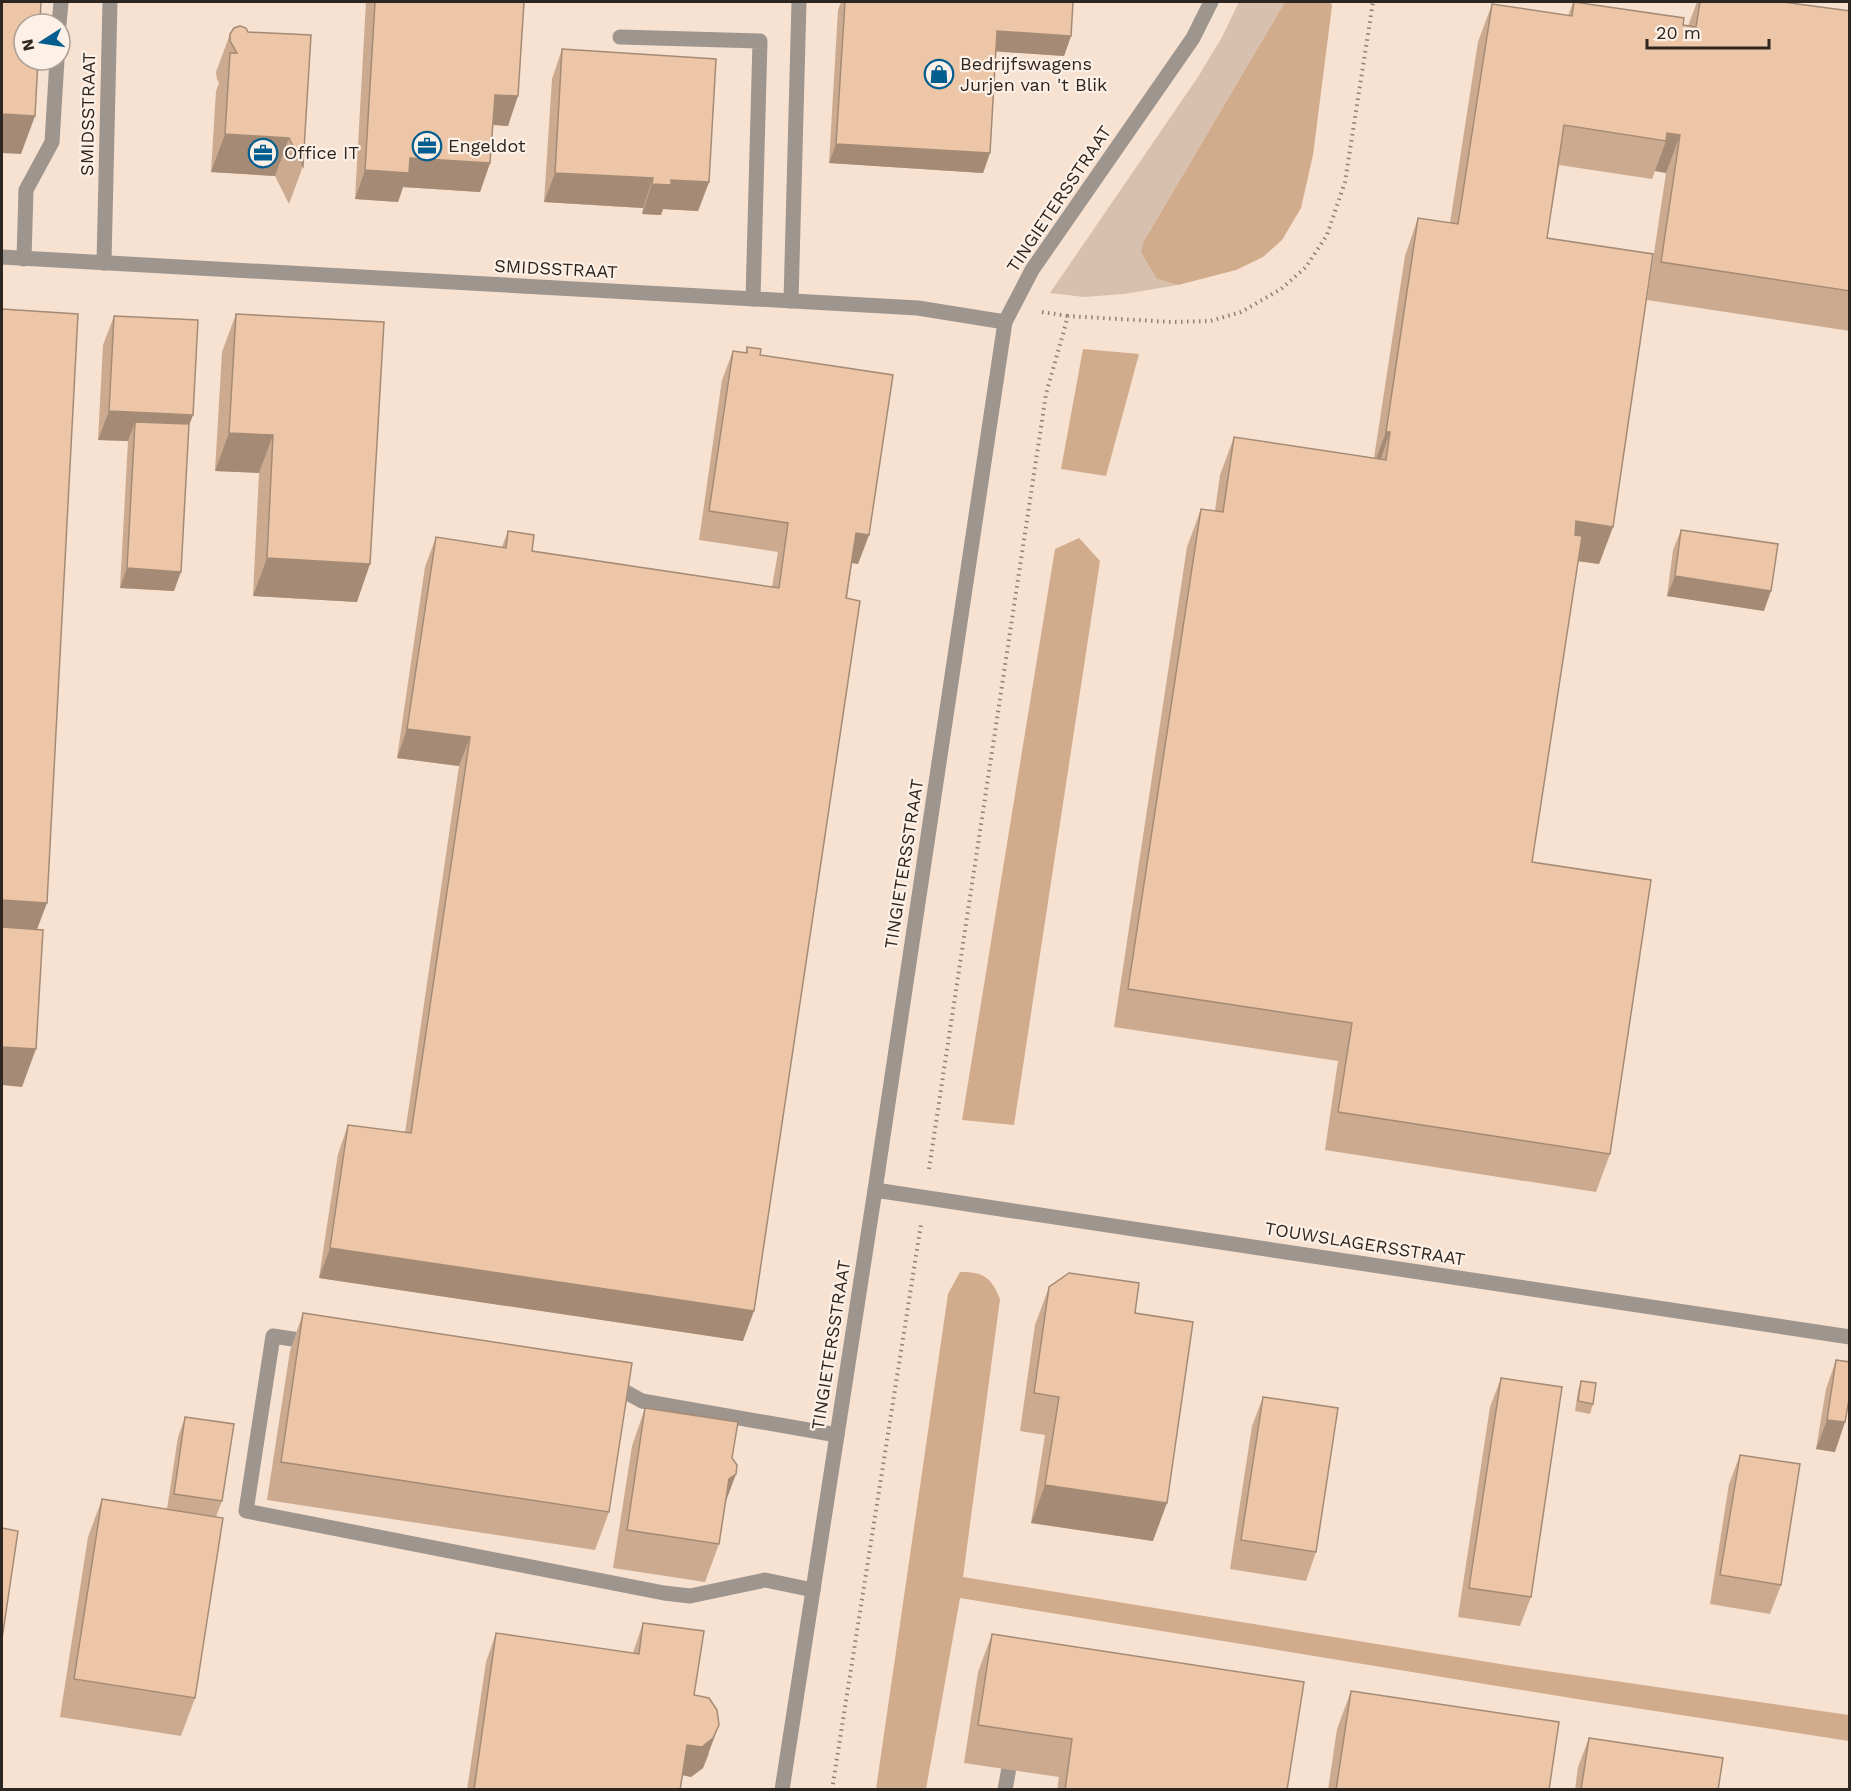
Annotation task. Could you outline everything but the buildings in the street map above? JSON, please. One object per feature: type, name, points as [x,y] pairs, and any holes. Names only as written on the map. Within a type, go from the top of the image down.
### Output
[{"type":"street","name":"SMIDSSTRAAT","points":[[105,263],[110,2]]},
{"type":"street","points":[[791,301],[799,2]]},
{"type":"street","name":"TINGIETERSSTRAAT","points":[[782,1790],[875,1190],[1005,322],[1032,270],[1193,38],[1211,2]]},
{"type":"street","points":[[620,37],[760,41],[753,299]]},
{"type":"street","points":[[24,259],[26,190],[52,142],[56,72]]},
{"type":"street","name":"SMIDSSTRAAT","points":[[2,257],[918,308],[1005,322]]},
{"type":"street","name":"TOUWSLAGERSSTRAAT","points":[[875,1190],[1850,1337]]},
{"type":"street","points":[[332,1345],[273,1336],[246,1511],[664,1593],[690,1596],[765,1580],[813,1590]]},
{"type":"street","points":[[589,1386],[624,1391],[642,1401],[837,1435]]},
{"type":"street","points":[[1005,1790],[1015,1731]]},
{"type":"path","points":[[832,1790],[925,1197],[1046,394],[1068,316],[1171,322],[1210,321],[1241,312],[1281,289],[1306,267],[1327,235],[1345,182],[1373,2]]},
{"type":"shaded area","points":[[1239,2],[1285,2],[1144,241],[1157,279],[1178,285],[1124,294],[1084,297],[1050,293],[1198,77],[1222,37]]},
{"type":"shaded area","points":[[1285,2],[1331,2],[1332,6],[1313,155],[1301,208],[1282,240],[1263,257],[1236,270],[1178,285],[1157,279],[1141,252],[1144,241]]},
{"type":"shaded area","points":[[1083,349],[1139,354],[1106,476],[1061,469]]},
{"type":"shaded area","points":[[1079,538],[1100,561],[1014,1125],[962,1120],[1055,549]]},
{"type":"shaded area","points":[[960,1272],[975,1273],[986,1277],[1000,1299],[963,1577],[1519,1667],[1849,1715],[1849,1741],[960,1598],[926,1789],[876,1789],[948,1294]]},
{"type":"place","name":"Bedrijfswagens Jurjen van 't Blik","points":[[939,74]]},
{"type":"place","name":"Engeldot","points":[[427,146]]},
{"type":"place","name":"Office IT","points":[[263,153]]}]
